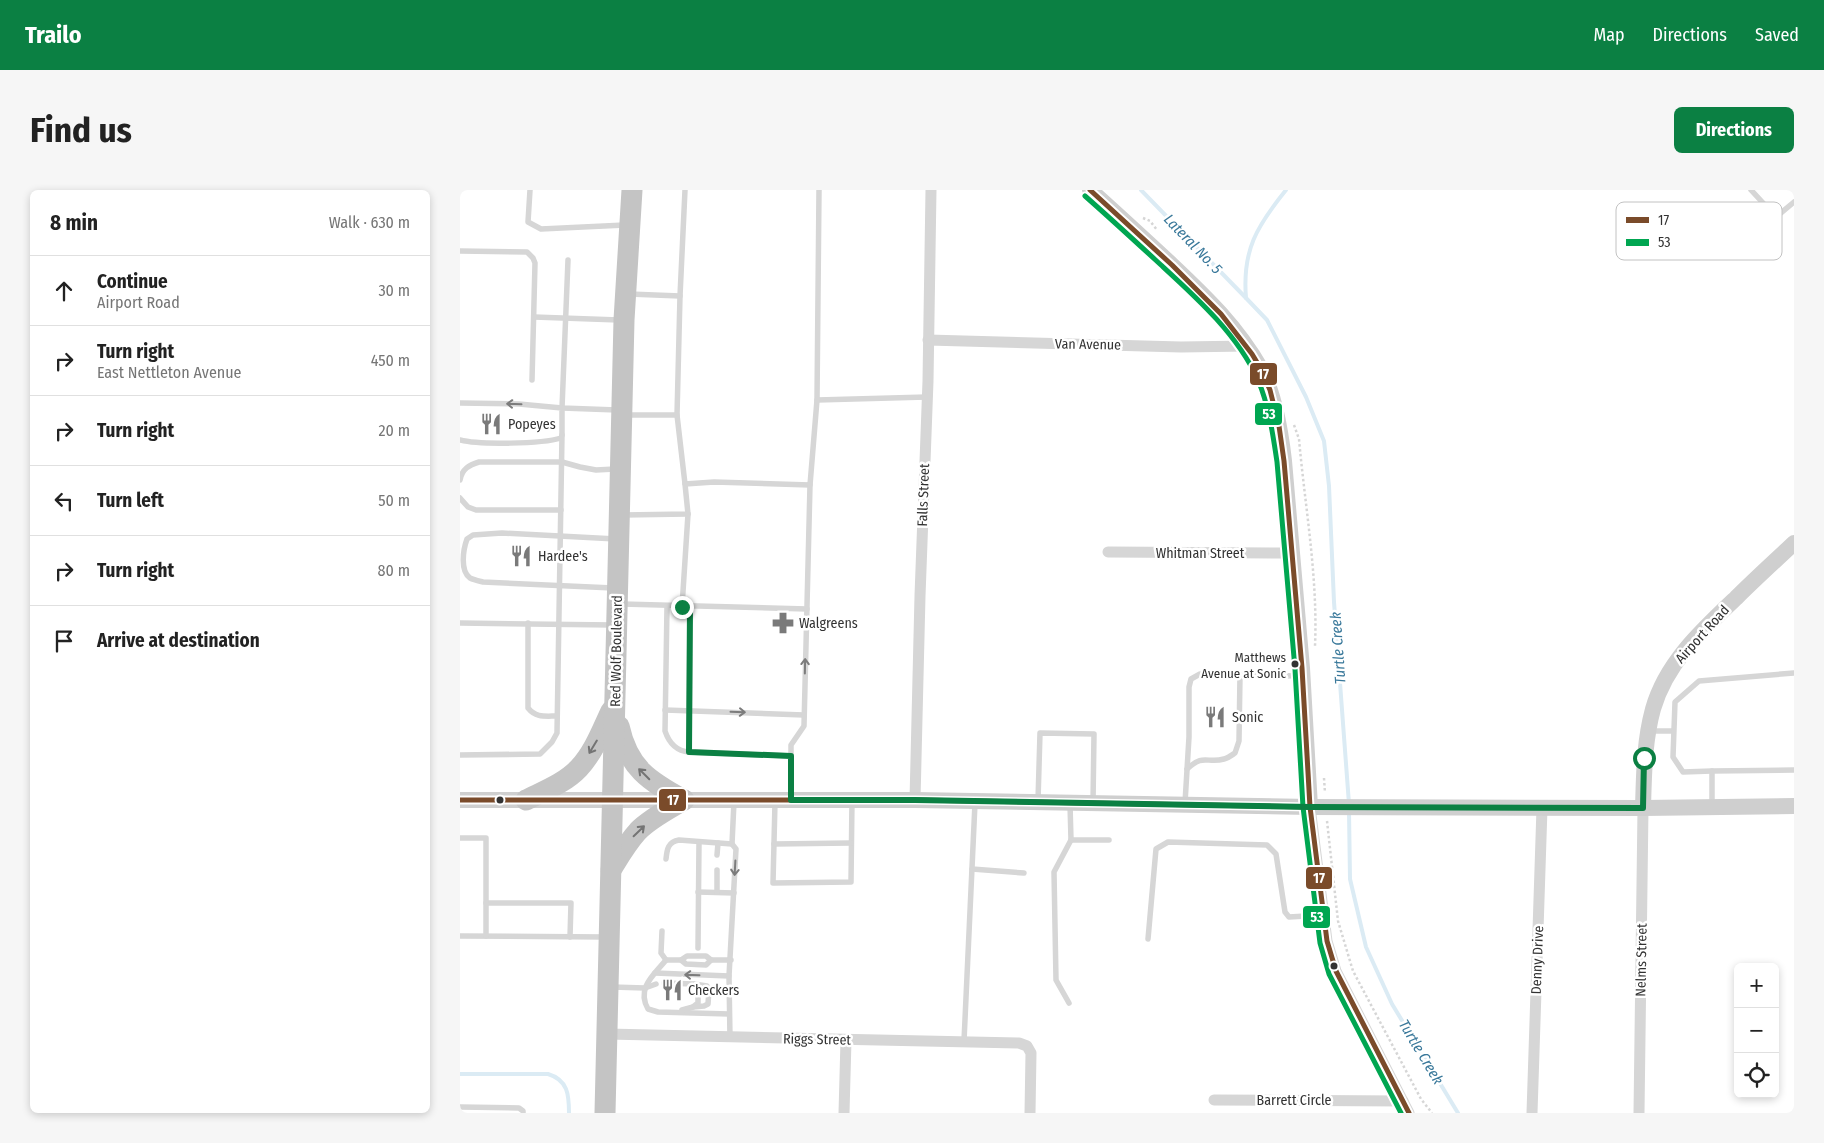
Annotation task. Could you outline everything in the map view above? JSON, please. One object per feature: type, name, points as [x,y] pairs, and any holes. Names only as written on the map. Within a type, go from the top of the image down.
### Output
[{"type":"highway","name":"Red Wolf Boulevard","points":[[605,1113],[618,515],[625,294],[632,190]]},
{"type":"highway","points":[[526,800],[559,784],[579,769],[594,747],[614,704]]},
{"type":"highway","points":[[614,704],[621,737],[640,772],[657,786],[684,800]]},
{"type":"highway","points":[[611,870],[624,848],[639,830],[684,800]]},
{"type":"main road","points":[[1090,190],[1203,294],[1248,346],[1269,387],[1284,456],[1302,676],[1310,807]]},
{"type":"main road","name":"Airport Road","points":[[1643,808],[1644,758],[1648,731],[1656,698],[1666,676],[1705,627],[1794,543]]},
{"type":"main road","points":[[460,800],[915,800],[1038,804],[1310,807],[1643,808],[1794,806]]},
{"type":"street","name":"Falls Street","points":[[915,800],[932,190]]},
{"type":"street","name":"Van Avenue","points":[[928,340],[1181,347],[1248,346]]},
{"type":"street","name":"Whitman Street","points":[[1108,552],[1292,553]]},
{"type":"street","points":[[1310,807],[1327,941],[1336,971],[1409,1113]]},
{"type":"street","name":"Denny Drive","points":[[1532,1113],[1542,808]]},
{"type":"street","name":"Nelms Street","points":[[1639,1113],[1643,808]]},
{"type":"street","name":"Riggs Street","points":[[607,1034],[1019,1043],[1027,1046],[1031,1054],[1030,1113]]},
{"type":"street","points":[[844,1113],[846,1040]]},
{"type":"street","name":"Barrett Circle","points":[[1214,1100],[1403,1101]]},
{"type":"lane","points":[[530,190],[528,222],[541,229],[629,225]]},
{"type":"lane","points":[[682,607],[688,514],[677,416],[685,190]]},
{"type":"lane","points":[[819,190],[817,400],[810,484],[804,726],[791,745],[791,756],[774,844],[773,883],[851,882],[852,800]]},
{"type":"lane","points":[[1752,190],[1763,202]]},
{"type":"lane","points":[[1782,212],[1794,202]]},
{"type":"lane","points":[[460,251],[527,252],[533,258],[532,380]]},
{"type":"lane","points":[[460,755],[540,754],[546,750],[557,733],[562,408],[568,260]]},
{"type":"lane","points":[[625,294],[680,296]]},
{"type":"lane","points":[[534,317],[624,320]]},
{"type":"lane","points":[[817,400],[927,397]]},
{"type":"lane","points":[[460,403],[519,404],[677,416]]},
{"type":"lane","points":[[460,440],[475,443],[522,442],[556,440],[561,438],[562,435]]},
{"type":"lane","points":[[460,480],[461,474],[469,465],[479,462],[562,462],[596,470],[620,469]]},
{"type":"lane","points":[[685,484],[714,482],[810,484]]},
{"type":"lane","points":[[460,498],[468,507],[476,510],[561,510]]},
{"type":"lane","points":[[618,515],[688,514]]},
{"type":"lane","points":[[618,539],[502,533],[473,535],[467,539],[462,560],[464,571],[469,578],[483,582],[559,585],[667,606],[807,609]]},
{"type":"lane","points":[[667,606],[665,731],[668,740],[680,752],[791,756]]},
{"type":"lane","points":[[689,752],[690,606]]},
{"type":"lane","points":[[460,623],[616,625]]},
{"type":"lane","points":[[528,623],[528,708],[532,714],[538,716],[557,716]]},
{"type":"lane","points":[[1794,673],[1699,681],[1674,702],[1673,731],[1673,757],[1683,772],[1794,770]]},
{"type":"lane","points":[[1185,805],[1189,737],[1188,687],[1191,679],[1200,674],[1302,676]]},
{"type":"lane","points":[[1187,769],[1195,762],[1204,759],[1224,759],[1235,753],[1239,741],[1240,675]]},
{"type":"lane","points":[[665,710],[804,715]]},
{"type":"lane","points":[[1648,731],[1673,731]]},
{"type":"lane","points":[[1038,804],[1040,733],[1094,734],[1093,804]]},
{"type":"lane","points":[[1712,771],[1712,807]]},
{"type":"lane","points":[[730,1038],[729,976],[736,849],[732,844],[734,800]]},
{"type":"lane","points":[[964,1041],[976,801]]},
{"type":"lane","points":[[1069,1002],[1056,980],[1054,872],[1071,840],[1070,804]]},
{"type":"lane","points":[[460,838],[486,838],[486,936]]},
{"type":"lane","points":[[1071,840],[1109,840]]},
{"type":"lane","points":[[666,860],[667,848],[673,841],[732,844]]},
{"type":"lane","points":[[698,948],[699,842]]},
{"type":"lane","points":[[1148,939],[1156,849],[1168,842],[1267,845],[1276,854],[1285,912],[1290,917],[1323,915]]},
{"type":"lane","points":[[717,855],[718,843]]},
{"type":"lane","points":[[774,844],[851,843]]},
{"type":"lane","points":[[972,869],[1024,873]]},
{"type":"lane","points":[[717,870],[717,892]]},
{"type":"lane","points":[[698,892],[734,893]]},
{"type":"lane","points":[[486,903],[571,903],[570,937]]},
{"type":"lane","points":[[662,931],[661,953],[666,960]]},
{"type":"lane","points":[[460,936],[609,937]]},
{"type":"lane","points":[[730,1014],[658,1012],[648,1009],[644,1003],[645,988],[648,980],[666,960],[680,960],[686,964],[706,965],[711,960],[731,960]]},
{"type":"lane","points":[[655,973],[729,976]]},
{"type":"lane","points":[[664,983],[707,986],[708,1004],[675,1012]]},
{"type":"lane","points":[[608,987],[645,988],[656,984]]},
{"type":"lane","points":[[693,1008],[698,1003],[698,989],[694,984]]},
{"type":"lane","points":[[460,1107],[519,1108],[523,1113]]},
{"type":"waterway","name":"Lateral No. 5","points":[[1141,190],[1246,298]]},
{"type":"waterway","name":"Turtle Creek","points":[[1286,190],[1267,215],[1249,252],[1245,281],[1246,298],[1267,320],[1306,397],[1324,441],[1329,486],[1334,602],[1349,804]]},
{"type":"waterway","name":"Turtle Creek","points":[[1349,811],[1350,879],[1366,947],[1392,1004],[1458,1113]]},
{"type":"waterway","points":[[460,1074],[548,1074],[560,1080],[566,1089],[569,1100],[569,1113]]},
{"type":"transit line","name":"17","points":[[1090,190],[1172,265],[1221,314],[1252,354],[1270,390],[1279,426],[1284,461],[1302,668],[1310,807],[1327,941],[1336,971],[1409,1113]]},
{"type":"transit line","name":"53","points":[[1085,196],[1216,318],[1250,363],[1262,390],[1270,421],[1277,462],[1295,669],[1303,807],[1320,943],[1329,974],[1401,1113]]},
{"type":"transit line","name":"17","points":[[460,800],[915,800],[1310,807]]},
{"type":"place","name":"Popeyes","points":[[491,424]]},
{"type":"place","name":"Hardee's","points":[[521,556]]},
{"type":"place","name":"Walgreens","points":[[783,623]]},
{"type":"place","name":"Matthews Avenue at Sonic","points":[[1295,664]]},
{"type":"place","name":"Sonic","points":[[1215,717]]},
{"type":"place","name":"Checkers","points":[[672,990]]},
{"type":"route","points":[[682,607],[690,606],[689,752],[791,756],[791,800],[915,800],[1038,804],[1310,807],[1643,808],[1644,758]]}]
